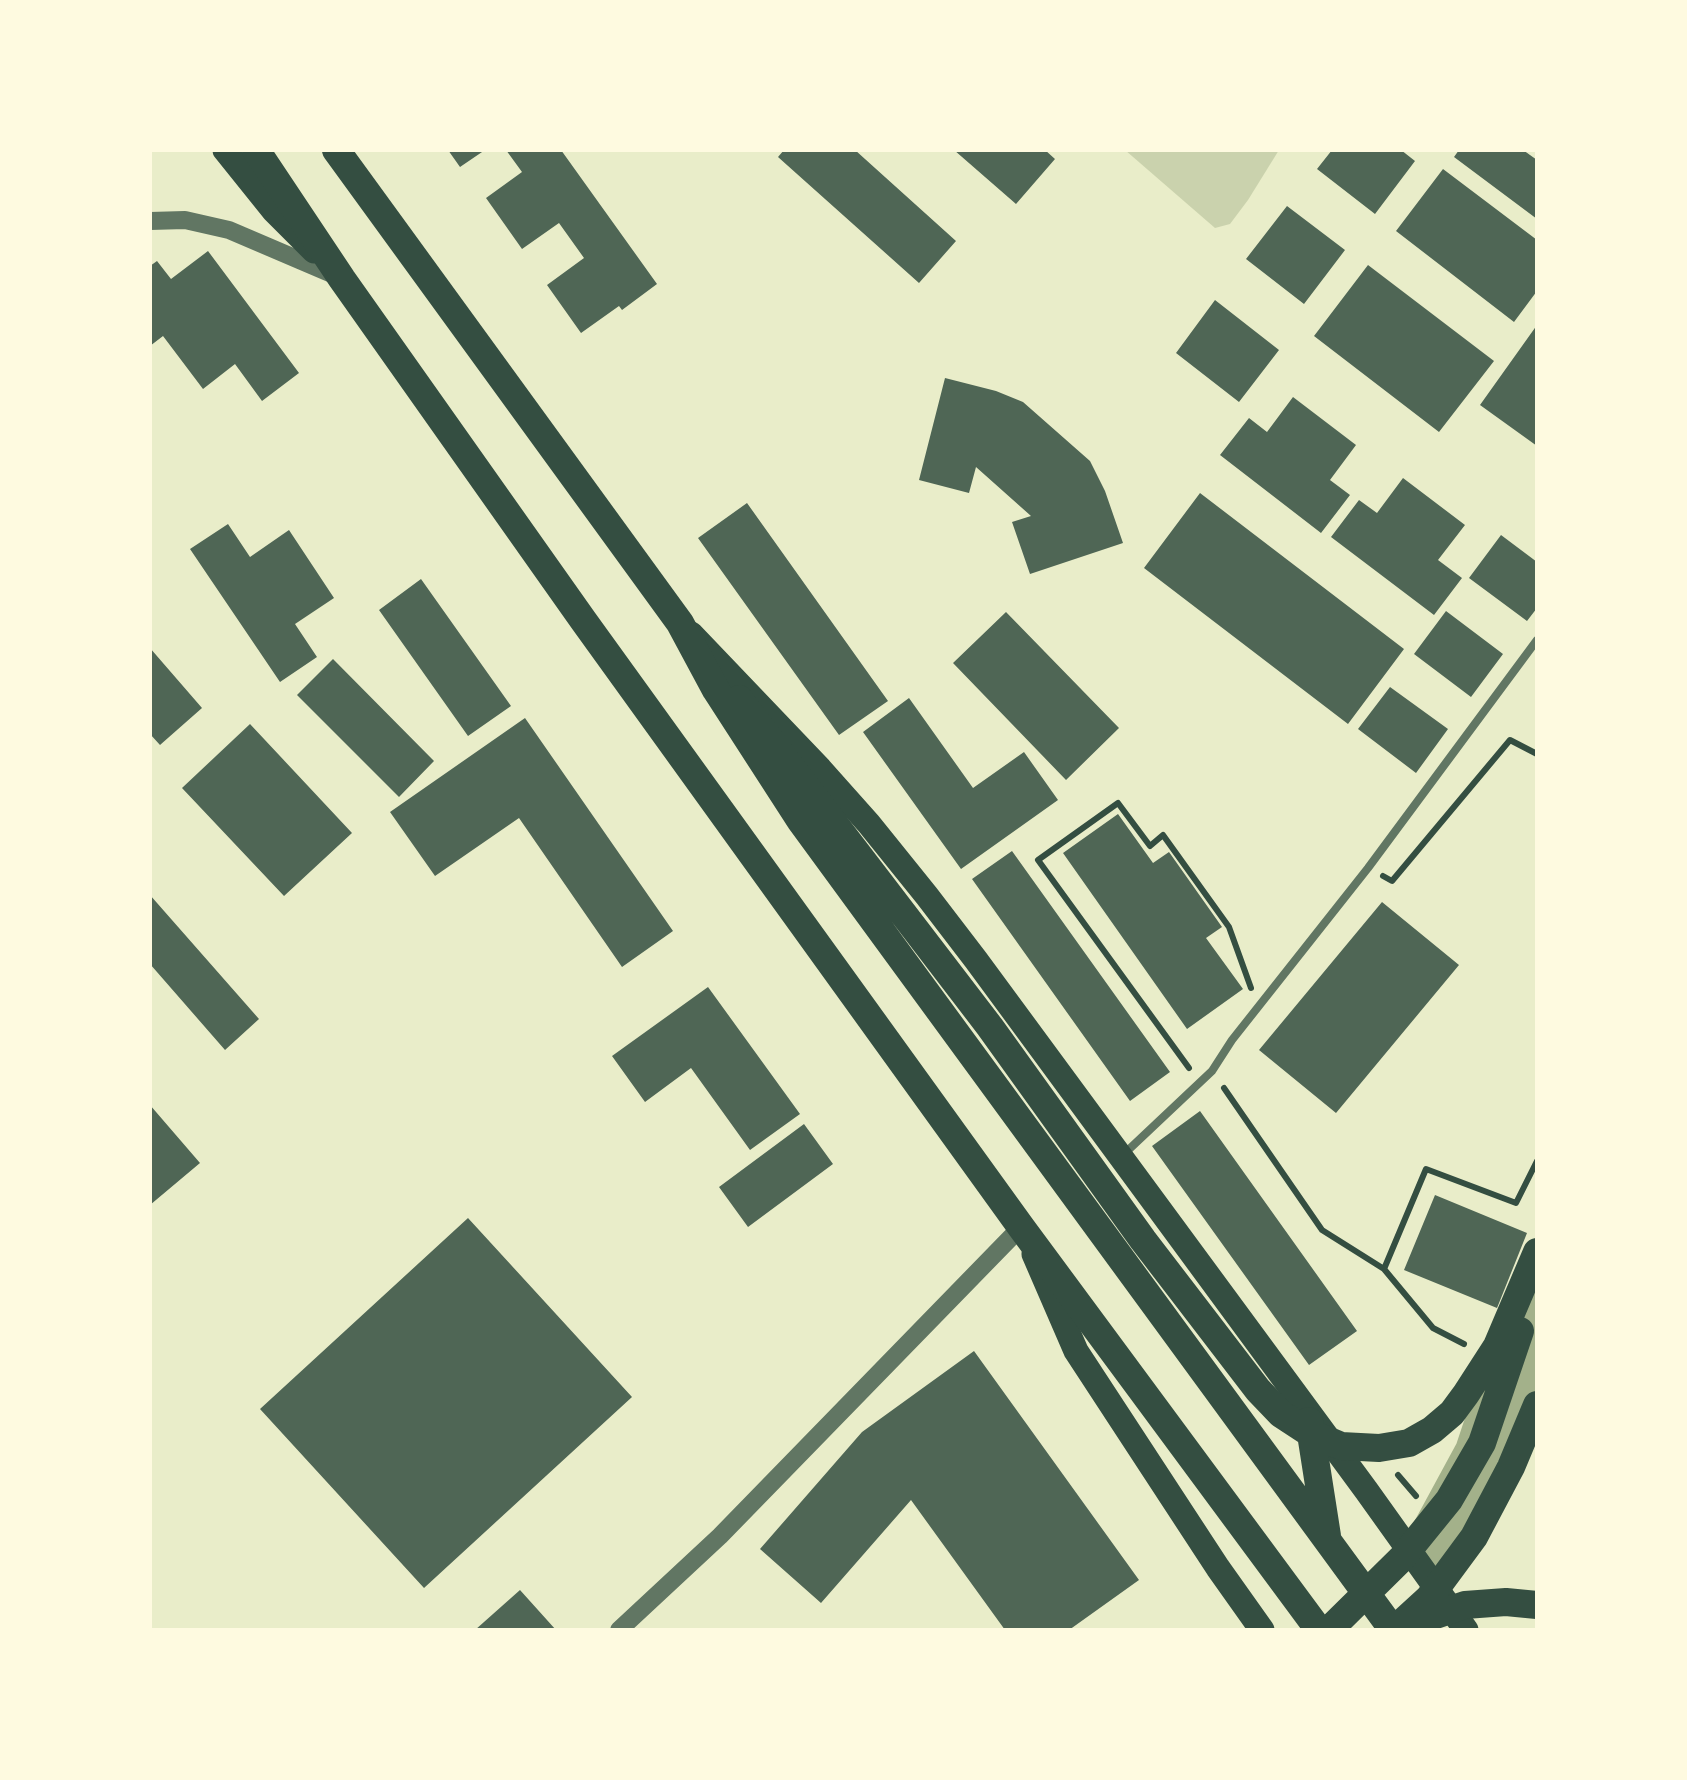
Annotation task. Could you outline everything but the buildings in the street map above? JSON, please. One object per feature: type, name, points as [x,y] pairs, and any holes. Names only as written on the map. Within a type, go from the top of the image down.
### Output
[{"type":"highway","points":[[256,150],[342,279],[583,620],[1319,1630]]},
{"type":"highway","points":[[336,150],[680,623],[990,1027],[1143,1240],[1258,1390],[1281,1414],[1310,1433],[1342,1446],[1379,1448],[1409,1443],[1432,1430],[1452,1413],[1498,1346],[1537,1252]]},
{"type":"highway","points":[[680,623],[716,690],[800,820],[1393,1630]]},
{"type":"highway","points":[[1329,1630],[1402,1558],[1468,1470],[1482,1443],[1537,1277]]},
{"type":"highway","points":[[1393,1630],[1444,1580],[1474,1536],[1512,1467],[1537,1404]]},
{"type":"highway","points":[[1308,1414],[1328,1542]]},
{"type":"highway","points":[[1393,1630],[1482,1602],[1537,1605]]},
{"type":"main road","points":[[226,150],[274,212],[342,279]]},
{"type":"main road","points":[[680,623],[870,824],[976,960],[1466,1630]]},
{"type":"main road","points":[[1022,1227],[1076,1350],[1262,1630]]},
{"type":"street","points":[[150,221],[185,220],[229,230],[342,279]]},
{"type":"street","points":[[619,1630],[720,1536],[1022,1227]]},
{"type":"lane","points":[[1121,1158],[1212,1070],[1537,640]]},
{"type":"path","points":[[1368,868],[1392,880],[1510,740],[1537,754]]},
{"type":"path","points":[[1199,1082],[1038,860],[1118,803],[1150,846],[1163,835],[1229,928],[1258,1008]]},
{"type":"path","points":[[1212,1070],[1322,1230],[1384,1268],[1432,1328]]},
{"type":"path","points":[[1384,1268],[1426,1169],[1516,1203],[1537,1161]]},
{"type":"green space","points":[[1125,150],[1279,150],[1230,224],[1215,228]]},
{"type":"waterway","points":[[1440,1539],[1485,1456],[1537,1300]]}]
